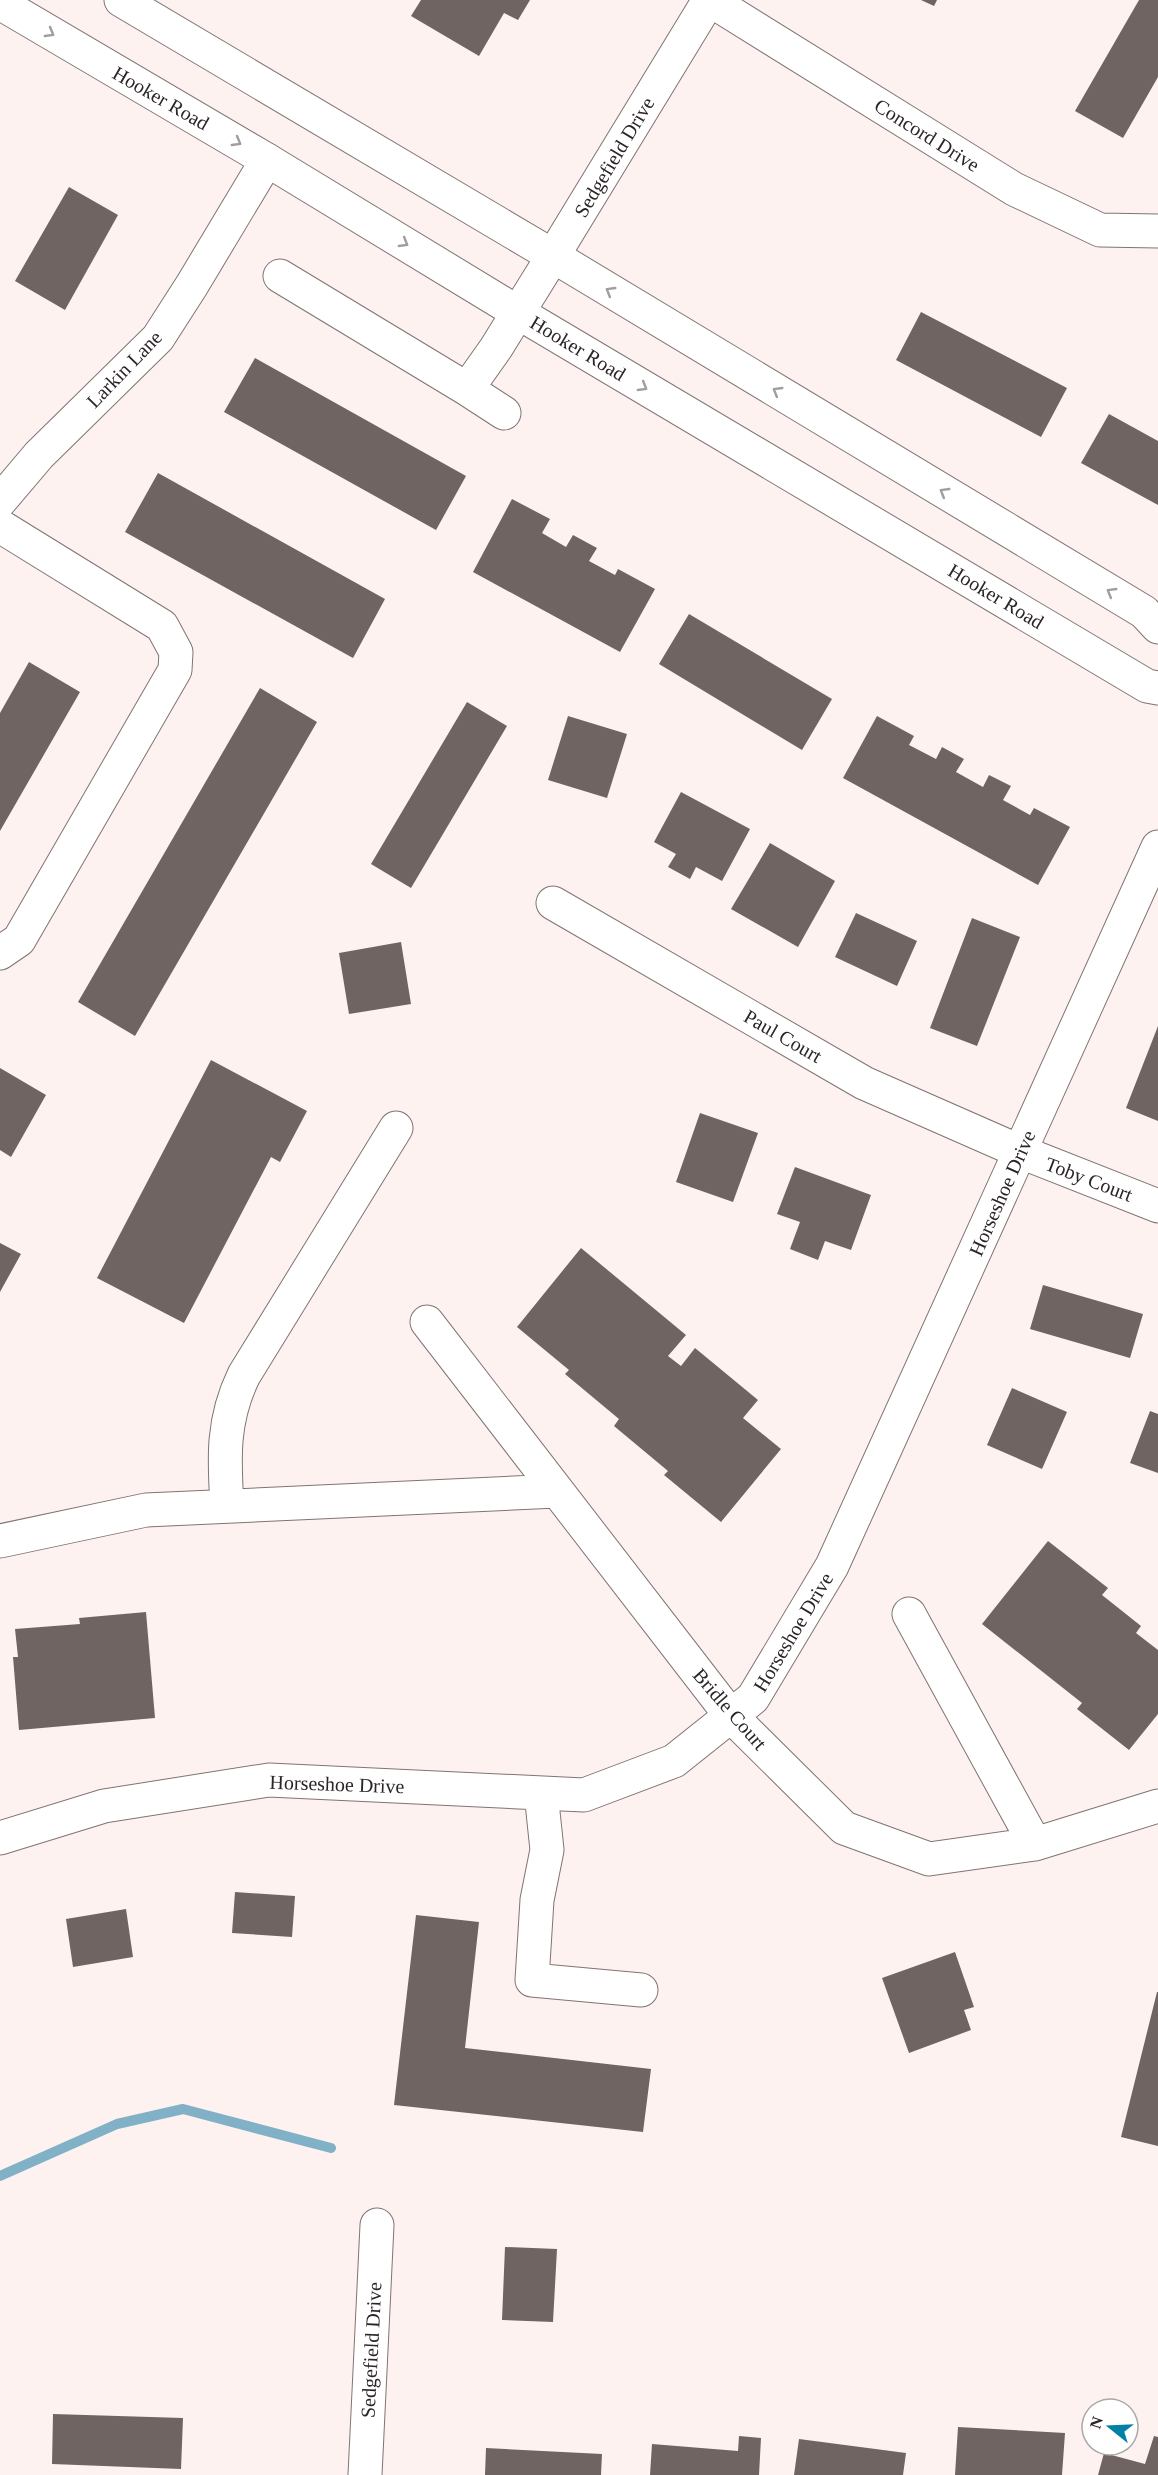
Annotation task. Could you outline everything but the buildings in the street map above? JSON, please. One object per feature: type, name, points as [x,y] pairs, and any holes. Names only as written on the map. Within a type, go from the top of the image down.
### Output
[{"type":"street","points":[[122,0],[553,256],[1143,612],[1158,627]]},
{"type":"street","name":"Sedgefield Drive","points":[[467,389],[496,348],[710,0]]},
{"type":"street","name":"Concord Drive","points":[[710,0],[1014,189],[1100,230],[1158,231]]},
{"type":"street","name":"Hooker Road","points":[[0,3],[1147,686],[1158,688]]},
{"type":"street","name":"Larkin Lane","points":[[0,501],[39,454],[158,338],[267,160]]},
{"type":"street","points":[[280,276],[504,413]]},
{"type":"street","points":[[0,526],[162,626],[176,652],[176,670],[19,940],[0,953]]},
{"type":"street","name":"Horseshoe Drive","points":[[0,1838],[104,1806],[269,1780],[584,1795],[674,1761],[753,1698],[832,1566],[1158,847]]},
{"type":"street","name":"Paul Court","points":[[553,903],[864,1083],[1021,1152]]},
{"type":"street","points":[[227,1506],[224,1459],[226,1424],[232,1398],[396,1128]]},
{"type":"street","name":"Toby Court","points":[[1021,1152],[1158,1206]]},
{"type":"street","name":"Bridle Court","points":[[427,1322],[731,1716],[844,1828],[928,1860],[1035,1844],[1158,1806]]},
{"type":"street","points":[[0,1541],[146,1510],[557,1491]]},
{"type":"street","points":[[909,1614],[1035,1844]]},
{"type":"street","points":[[541,1793],[547,1851],[537,1900],[532,1980],[641,1990]]},
{"type":"street","name":"Sedgefield Drive","points":[[365,2475],[377,2225]]},
{"type":"waterway","points":[[0,2176],[117,2124],[183,2109],[331,2148]]}]
